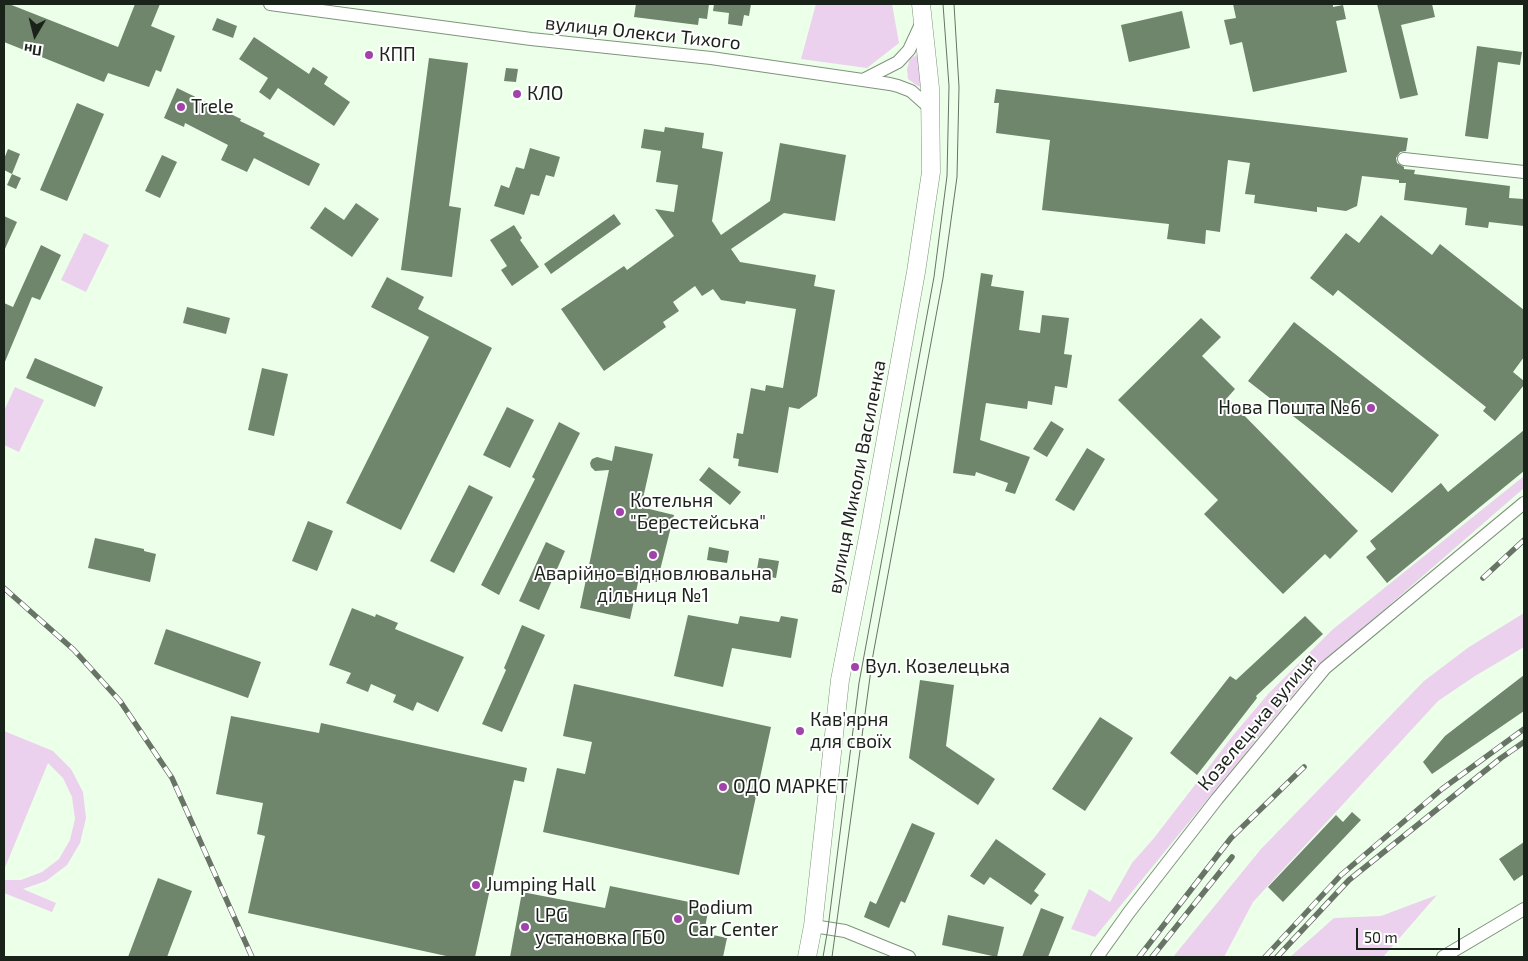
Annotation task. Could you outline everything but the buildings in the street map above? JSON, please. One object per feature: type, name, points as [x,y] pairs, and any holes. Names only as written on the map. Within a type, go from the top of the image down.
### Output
[{"type":"main road","name":"вулиця Миколи Василенка","points":[[807,957],[813,926],[840,680],[914,282],[929,181],[930,88],[922,12]]},
{"type":"street","name":"вулиця Олекси Тихого","points":[[270,4],[531,40],[711,58],[863,80],[898,86],[911,92],[930,108]]},
{"type":"street","points":[[863,80],[898,62],[909,50],[922,12]]},
{"type":"street","points":[[1404,159],[1524,172]]},
{"type":"street","name":"Козелецька вулиця","points":[[1097,957],[1130,911],[1217,799],[1325,668],[1524,504]]},
{"type":"street","points":[[1442,957],[1524,909]]},
{"type":"street","points":[[813,926],[845,932],[909,957]]},
{"type":"shaded area","points":[[816,4],[892,4],[899,43],[867,68],[801,59]]},
{"type":"shaded area","points":[[919,53],[923,88],[908,79],[907,69],[910,59]]},
{"type":"shaded area","points":[[84,233],[109,245],[86,292],[61,280]]},
{"type":"shaded area","points":[[15,387],[44,400],[19,452],[4,445],[4,411]]},
{"type":"shaded area","points":[[1524,476],[1524,488],[1310,674],[1095,937],[1071,929],[1089,889],[1110,902],[1132,863],[1154,838],[1235,733],[1269,693],[1332,630]]},
{"type":"shaded area","points":[[1524,613],[1524,647],[1438,701],[1253,902],[1224,957],[1173,957],[1261,849],[1424,681],[1469,647]]},
{"type":"shaded area","points":[[4,731],[53,751],[71,769],[83,792],[86,818],[80,843],[67,865],[46,881],[23,889],[56,903],[52,912],[4,893],[4,880],[21,880],[42,872],[59,859],[70,840],[75,819],[72,797],[63,778],[48,763],[4,870]]},
{"type":"shaded area","points":[[1437,895],[1383,957],[1290,957],[1334,918],[1381,916]]},
{"type":"tram line","points":[[823,957],[859,683],[934,277],[947,176],[949,86],[943,4]]},
{"type":"tram line","points":[[832,957],[873,655],[943,278],[957,177],[959,87],[954,4]]},
{"type":"railway","points":[[1483,578],[1524,540]]},
{"type":"railway","points":[[4,588],[74,650],[120,701],[172,778],[252,957]]},
{"type":"railway","points":[[1265,957],[1341,875],[1442,789],[1524,729]]},
{"type":"railway","points":[[1277,957],[1349,880],[1501,758],[1524,742]]},
{"type":"railway","points":[[1139,957],[1231,838],[1304,767]]},
{"type":"railway","points":[[1152,957],[1232,857]]},
{"type":"place","name":"КПП","points":[[369,55]]},
{"type":"place","name":"КЛО","points":[[517,94]]},
{"type":"place","name":"Trele","points":[[181,107]]},
{"type":"place","name":"Нова Пошта №6","points":[[1371,408]]},
{"type":"place","name":"Котельня \"Берестейська\"","points":[[620,512]]},
{"type":"place","name":"Аварійно-відновлювальна дільниця №1","points":[[653,555]]},
{"type":"place","name":"Вул. Козелецька","points":[[855,667]]},
{"type":"place","name":"Кав'ярня для своїх","points":[[800,731]]},
{"type":"place","name":"ОДО МАРКЕТ","points":[[723,787]]},
{"type":"place","name":"Jumping Hall","points":[[476,885]]},
{"type":"place","name":"Podium Car Center","points":[[678,919]]},
{"type":"place","name":"LPG установка ГБО","points":[[525,927]]}]
